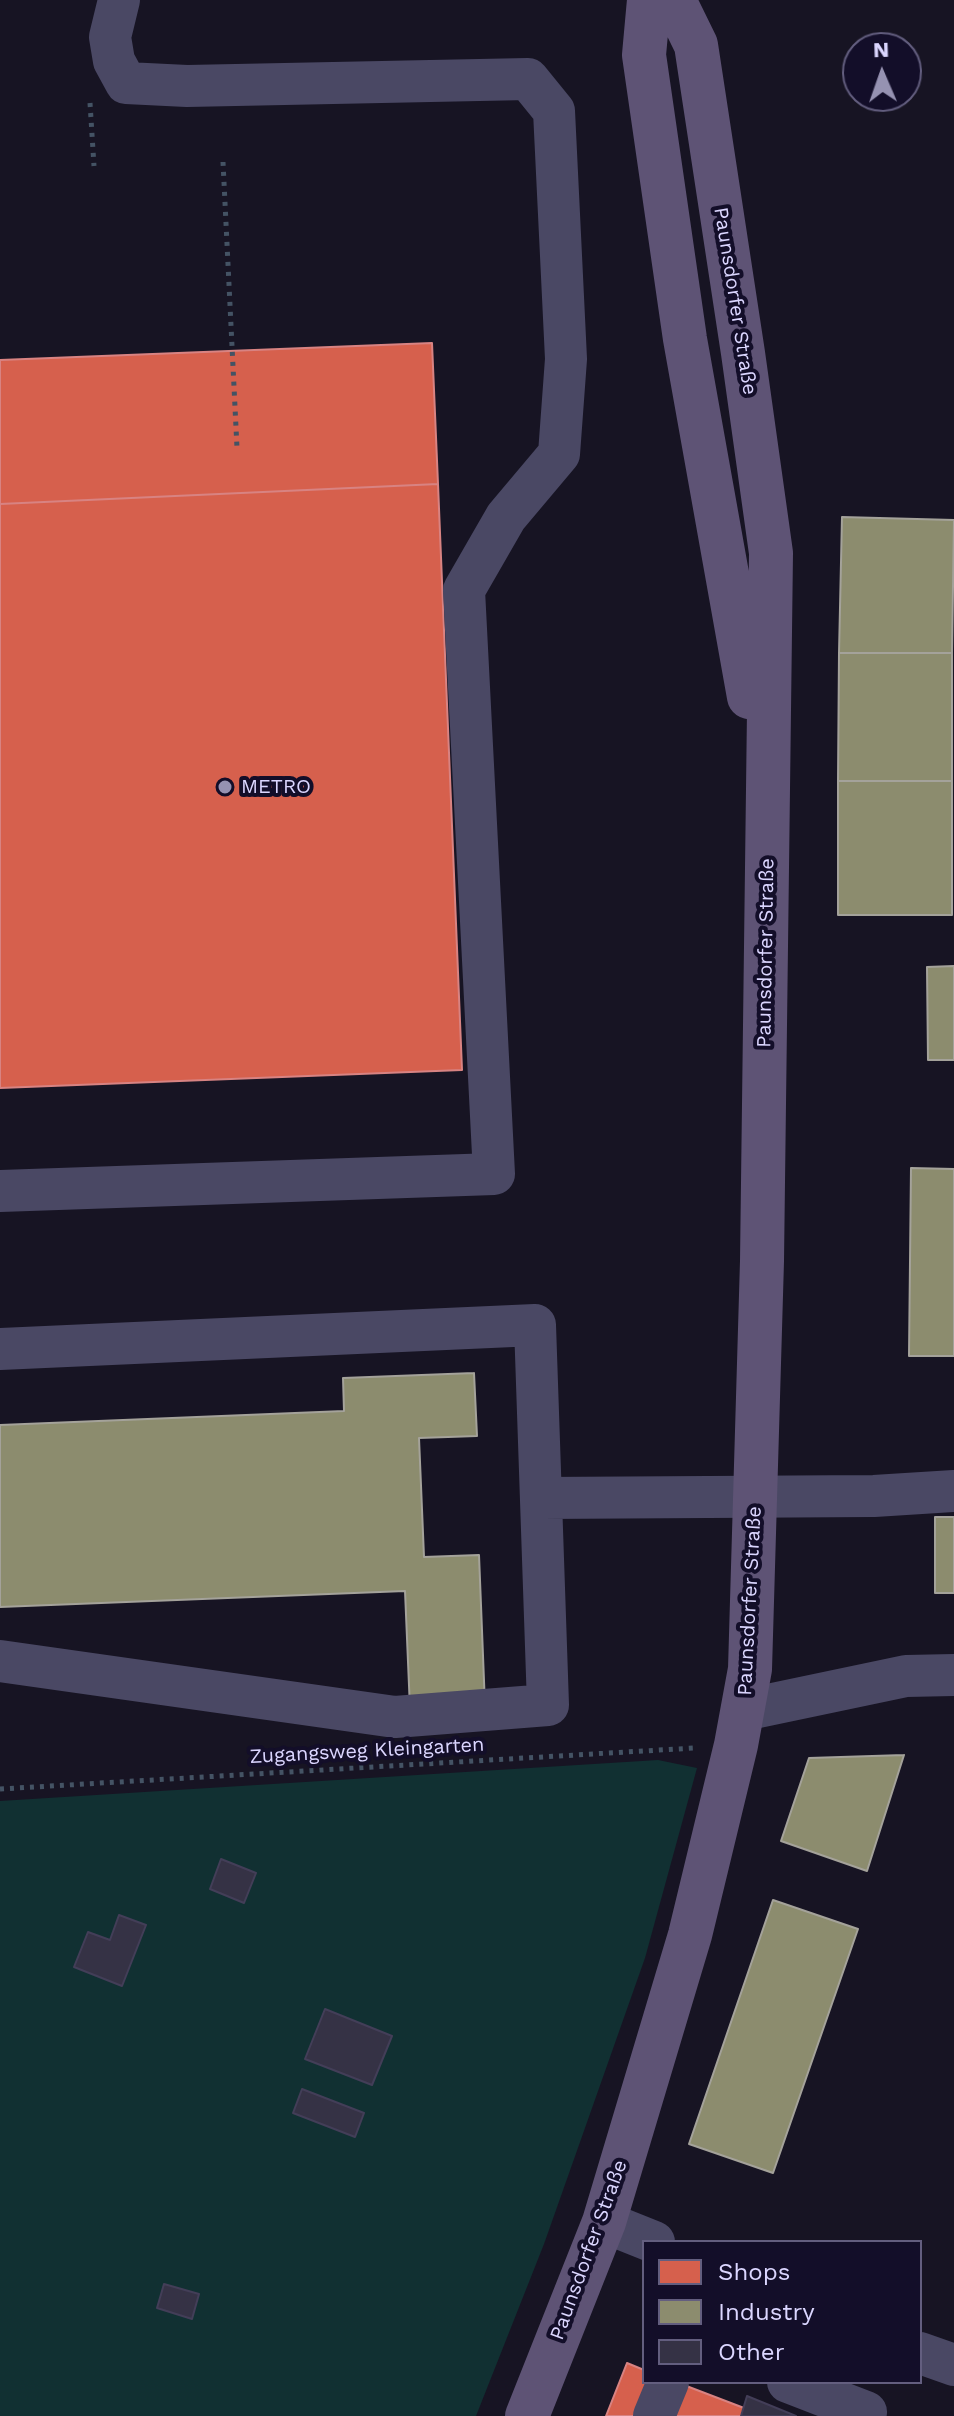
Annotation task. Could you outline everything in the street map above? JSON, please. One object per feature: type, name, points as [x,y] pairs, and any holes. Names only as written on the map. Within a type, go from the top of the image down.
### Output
[{"type":"main road","name":"Paunsdorfer Straße","points":[[649,0],[644,55],[685,339],[767,800]]},
{"type":"main road","name":"Paunsdorfer Straße","points":[[527,2416],[604,2222],[690,1935],[740,1728],[750,1669],[762,1261],[771,553],[696,45],[674,0]]},
{"type":"street","points":[[0,1191],[494,1174],[464,590],[506,517],[559,454],[566,359],[554,111],[528,79],[187,86],[126,83],[114,61],[110,37],[119,0]]},
{"type":"street","points":[[0,1349],[535,1325],[548,1705],[395,1717],[0,1661]]},
{"type":"street","points":[[542,1498],[874,1496],[954,1491]]},
{"type":"street","points":[[740,1728],[906,1676],[954,1675]]},
{"type":"street","points":[[604,2222],[649,2240]]},
{"type":"street","points":[[654,2416],[667,2384]]},
{"type":"street","points":[[793,2384],[866,2412],[865,2416]]},
{"type":"path","points":[[89,98],[94,166]]},
{"type":"path","points":[[223,162],[237,448]]},
{"type":"path","name":"Zugangsweg Kleingarten","points":[[0,1789],[740,1728]]},
{"type":"green space","points":[[658,1760],[697,1768],[645,1958],[544,2244],[476,2416],[0,2416],[0,1801]]},
{"type":"building: Shops","points":[[432,343],[438,484],[0,504],[0,360]]},
{"type":"building: Shops","name":"METRO","points":[[438,484],[462,1070],[0,1088],[0,504]]},
{"type":"building: Shops","points":[[627,2363],[642,2369],[642,2384],[681,2384],[744,2408],[741,2416],[606,2416]]},
{"type":"building: Industry","points":[[842,517],[954,520],[952,653],[839,653]]},
{"type":"building: Industry","points":[[839,653],[952,653],[952,781],[838,781]]},
{"type":"building: Industry","points":[[838,781],[952,781],[952,915],[838,915]]},
{"type":"building: Industry","points":[[954,966],[954,1060],[928,1060],[927,967]]},
{"type":"building: Industry","points":[[911,1168],[954,1169],[954,1356],[909,1356]]},
{"type":"building: Industry","points":[[474,1373],[477,1436],[419,1438],[424,1557],[479,1555],[485,1706],[410,1709],[405,1591],[0,1607],[0,1425],[344,1411],[343,1378]]},
{"type":"building: Industry","points":[[935,1517],[954,1517],[954,1593],[935,1593]]},
{"type":"building: Industry","points":[[904,1755],[867,1871],[781,1841],[809,1758]]},
{"type":"building: Industry","points":[[773,1900],[858,1929],[773,2173],[689,2144]]},
{"type":"building: Other","points":[[221,1859],[256,1873],[244,1903],[210,1889]]},
{"type":"building: Other","points":[[119,1915],[146,1925],[122,1986],[74,1967],[88,1932],[110,1940]]},
{"type":"building: Other","points":[[325,2009],[392,2036],[372,2085],[305,2059]]},
{"type":"building: Other","points":[[302,2089],[364,2113],[355,2137],[293,2113]]},
{"type":"building: Other","points":[[164,2284],[199,2294],[192,2319],[157,2308]]},
{"type":"building: Other","points":[[747,2396],[796,2416],[741,2416]]},
{"type":"place","name":"METRO","points":[[225,787]]}]
